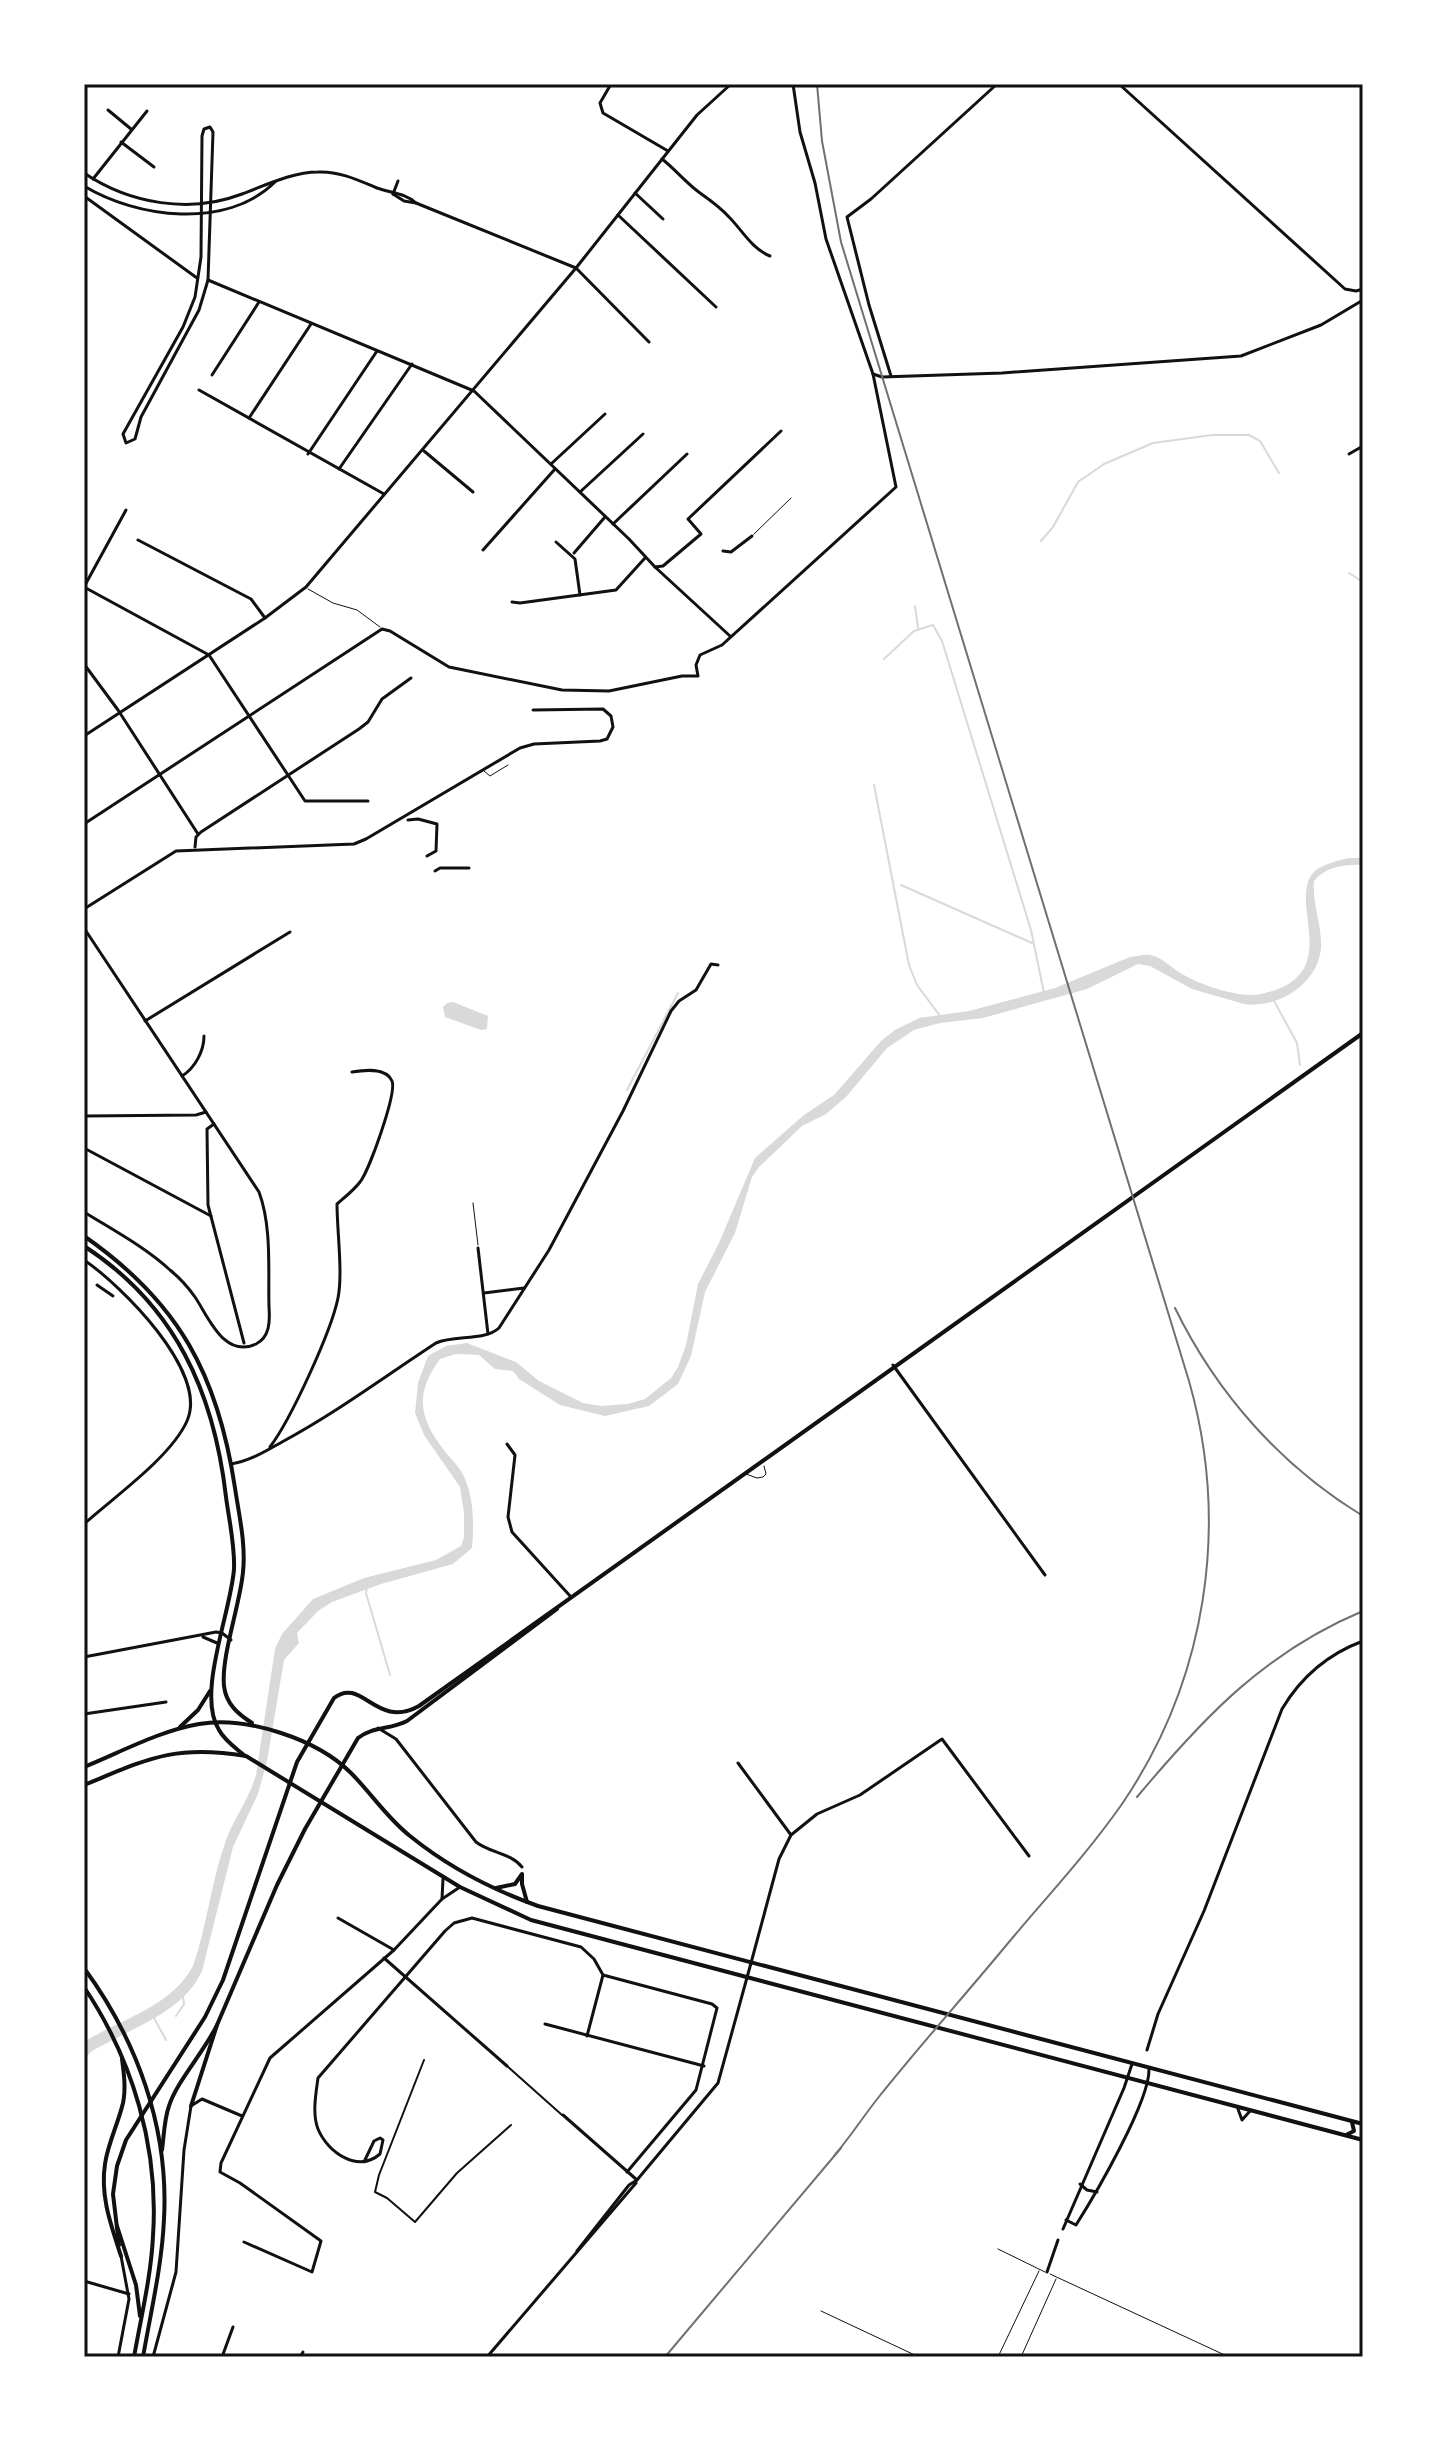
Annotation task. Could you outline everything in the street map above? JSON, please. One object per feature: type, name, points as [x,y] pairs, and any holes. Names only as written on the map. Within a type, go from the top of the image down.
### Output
[{"type":"main road","points":[[121,2256],[115,2181],[128,2134],[205,2017],[223,1980],[290,1783],[306,1744],[339,1694],[353,1692],[374,1707],[388,1712],[415,1708],[1363,1033]]},
{"type":"main road","points":[[84,1236],[146,1287],[175,1321],[203,1369],[220,1412],[231,1464],[244,1564],[224,1677],[225,1692],[236,1711],[255,1725]]},
{"type":"main road","points":[[84,1246],[142,1294],[171,1332],[193,1368],[211,1414],[221,1453],[234,1568],[211,1689],[215,1723],[225,1738],[246,1756],[460,1887],[531,1920],[1363,2140]]},
{"type":"main road","points":[[107,1263],[113,1257]]},
{"type":"main road","points":[[211,1414],[220,1412]]},
{"type":"main road","points":[[228,1508],[237,1507]]},
{"type":"main road","points":[[162,2156],[166,2117],[172,2099],[206,2048],[289,1859],[358,1738],[378,1728],[391,1728],[407,1721],[541,1623],[571,1597]]},
{"type":"main road","points":[[177,1730],[198,1710],[211,1689]]},
{"type":"main road","points":[[84,1767],[177,1730],[215,1723],[255,1725],[332,1757],[409,1836],[496,1888],[527,1902],[1363,2124]]},
{"type":"main road","points":[[84,1785],[174,1752],[210,1750],[246,1756]]},
{"type":"main road","points":[[496,1888],[515,1884],[522,1870]]},
{"type":"main road","points":[[522,1870],[527,1902]]},
{"type":"main road","points":[[84,1968],[132,2047],[147,2089],[162,2156],[165,2193],[162,2244],[143,2357]]},
{"type":"main road","points":[[84,1987],[121,2053],[143,2122],[154,2198],[151,2260],[134,2357]]},
{"type":"main road","points":[[191,2106],[217,2025]]},
{"type":"main road","points":[[121,2053],[123,2102],[107,2155],[104,2177],[106,2206],[121,2256]]},
{"type":"main road","points":[[196,2088],[202,2099]]},
{"type":"main road","points":[[1343,2135],[1354,2131],[1350,2121]]},
{"type":"main road","points":[[117,2226],[136,2285],[140,2324]]},
{"type":"street","points":[[611,84],[600,103],[603,113],[668,151]]},
{"type":"street","points":[[84,736],[265,618],[306,587],[576,268],[697,115],[731,84]]},
{"type":"street","points":[[84,824],[382,629],[449,667],[543,687],[609,691],[698,676],[696,665],[700,655],[722,645],[896,487],[873,374],[829,248],[800,132],[793,84]]},
{"type":"street","points":[[891,376],[847,217],[871,199],[997,84]]},
{"type":"street","points":[[1119,84],[1341,285],[1350,291],[1363,289]]},
{"type":"street","points":[[108,110],[131,129]]},
{"type":"street","points":[[93,179],[147,111]]},
{"type":"street","points":[[206,128],[212,129],[213,135],[211,202],[208,280],[199,310],[141,417],[135,439],[126,443],[123,434],[183,327],[195,297],[199,278],[202,133],[206,128]]},
{"type":"street","points":[[121,142],[154,167]]},
{"type":"street","points":[[662,159],[770,256]]},
{"type":"street","points":[[84,173],[116,191],[149,201],[202,203],[299,175],[323,172],[354,178],[403,201],[416,203],[576,268],[649,342]]},
{"type":"street","points":[[393,194],[398,181]]},
{"type":"street","points":[[84,186],[122,204],[149,210],[201,212],[254,198],[275,182]]},
{"type":"street","points":[[635,193],[663,219]]},
{"type":"street","points":[[84,196],[178,266],[199,278]]},
{"type":"street","points":[[618,215],[716,307]]},
{"type":"street","points":[[208,280],[474,391],[645,558],[730,636]]},
{"type":"street","points":[[873,374],[1002,373],[1241,356],[1321,325],[1363,300]]},
{"type":"street","points":[[212,375],[259,302]]},
{"type":"street","points":[[248,419],[311,324]]},
{"type":"street","points":[[308,454],[377,351]]},
{"type":"street","points":[[339,470],[412,364]]},
{"type":"street","points":[[199,390],[384,494]]},
{"type":"street","points":[[551,464],[605,414]]},
{"type":"street","points":[[655,567],[663,566],[701,534],[688,519],[781,431]]},
{"type":"street","points":[[580,492],[643,434]]},
{"type":"street","points":[[1349,454],[1363,446]]},
{"type":"street","points":[[423,450],[473,492]]},
{"type":"street","points":[[613,524],[687,454]]},
{"type":"street","points":[[483,550],[555,469]]},
{"type":"street","points":[[126,510],[84,587],[209,655],[305,801],[368,801]]},
{"type":"street","points":[[573,554],[605,517]]},
{"type":"street","points":[[723,551],[731,552],[752,536]]},
{"type":"street","points":[[138,540],[251,599],[265,618]]},
{"type":"street","points":[[556,542],[573,554],[580,595]]},
{"type":"street","points":[[512,602],[616,590],[645,558]]},
{"type":"street","points":[[84,664],[198,834]]},
{"type":"street","points":[[195,848],[198,834],[359,729],[368,722],[382,699],[411,678]]},
{"type":"street","points":[[84,909],[169,854],[195,848],[357,843],[530,745],[600,741],[609,737],[613,730],[611,716],[603,709],[533,710]]},
{"type":"street","points":[[408,820],[437,824],[436,851],[427,856]]},
{"type":"street","points":[[435,871],[440,868],[469,868]]},
{"type":"street","points":[[84,928],[257,1187],[266,1218],[269,1325],[260,1342],[234,1345],[221,1337],[191,1292],[170,1269],[84,1212]]},
{"type":"street","points":[[145,1021],[290,932]]},
{"type":"street","points":[[231,1464],[243,1462],[332,1414],[436,1343],[454,1337],[488,1334],[499,1328],[537,1272],[603,1150],[671,1011],[679,1001],[696,990],[711,964],[718,965]]},
{"type":"street","points":[[182,1076],[201,1053],[204,1036]]},
{"type":"street","points":[[268,1449],[294,1404],[328,1326],[339,1292],[337,1204],[362,1181],[394,1088],[390,1078],[383,1074],[368,1070],[352,1072]]},
{"type":"street","points":[[85,1116],[196,1115],[206,1112]]},
{"type":"street","points":[[214,1124],[207,1129],[208,1205],[245,1345]]},
{"type":"street","points":[[84,1148],[211,1216]]},
{"type":"street","points":[[478,1248],[488,1334]]},
{"type":"street","points":[[84,1260],[118,1286],[169,1347],[186,1382],[191,1405],[187,1422],[174,1443],[84,1524]]},
{"type":"street","points":[[97,1285],[113,1296]]},
{"type":"street","points":[[483,1293],[524,1288]]},
{"type":"street","points":[[893,1365],[1045,1575]]},
{"type":"street","points":[[507,1444],[515,1455],[508,1517],[512,1532],[571,1597]]},
{"type":"street","points":[[84,1657],[216,1632],[231,1640]]},
{"type":"street","points":[[199,1637],[211,1638],[219,1647]]},
{"type":"street","points":[[1147,2050],[1158,2014],[1204,1911],[1275,1722],[1306,1676],[1334,1654],[1363,1641]]},
{"type":"street","points":[[84,1714],[166,1702]]},
{"type":"street","points":[[378,1728],[396,1739],[476,1842],[515,1859],[522,1870]]},
{"type":"street","points":[[487,2357],[633,2189],[637,2180],[718,2083],[779,1859],[791,1835],[817,1814],[860,1795],[942,1739],[1029,1856]]},
{"type":"street","points":[[738,1763],[791,1835]]},
{"type":"street","points":[[442,1899],[445,1886],[443,1876]]},
{"type":"street","points":[[244,2242],[312,2272],[321,2241],[220,2172],[221,2163],[270,2058],[394,1950],[442,1899],[460,1887]]},
{"type":"street","points":[[338,1918],[394,1950]]},
{"type":"street","points":[[364,2162],[374,2141],[383,2140],[380,2154],[369,2162],[364,2162],[353,2161],[335,2153],[318,2130],[318,2078],[454,1923],[472,1918],[581,1947],[594,1959],[603,1975],[587,2036]]},
{"type":"street","points":[[384,1958],[637,2180]]},
{"type":"street","points":[[603,1975],[715,2005],[717,2012],[695,2092],[627,2172]]},
{"type":"street","points":[[545,2024],[704,2066]]},
{"type":"street","points":[[424,2060],[375,2192],[415,2222],[457,2173],[511,2125]]},
{"type":"street","points":[[1063,2229],[1132,2064]]},
{"type":"street","points":[[1066,2220],[1076,2225],[1097,2192],[1149,2083],[1149,2069]]},
{"type":"street","points":[[153,2357],[176,2272],[191,2106],[202,2099],[242,2116]]},
{"type":"street","points":[[1236,2107],[1242,2120],[1250,2111]]},
{"type":"street","points":[[1080,2184],[1087,2190],[1097,2192]]},
{"type":"street","points":[[1047,2272],[1058,2240]]},
{"type":"street","points":[[118,2357],[129,2294],[121,2256]]},
{"type":"street","points":[[84,2281],[129,2294]]},
{"type":"street","points":[[222,2357],[233,2327]]},
{"type":"lane","points":[[752,536],[791,498]]},
{"type":"lane","points":[[306,587],[333,603],[357,610],[382,629]]},
{"type":"lane","points":[[482,770],[490,776],[508,765]]},
{"type":"lane","points":[[473,1203],[478,1248]]},
{"type":"lane","points":[[743,1473],[763,1477],[766,1469],[760,1460]]},
{"type":"lane","points":[[998,2249],[1229,2357]]},
{"type":"lane","points":[[998,2357],[1040,2269]]},
{"type":"lane","points":[[1021,2357],[1057,2277]]},
{"type":"lane","points":[[821,2311],[919,2357]]},
{"type":"shaded area","points":[[1348,858],[1363,858],[1363,865],[1336,867],[1314,881],[1321,939],[1318,961],[1304,983],[1283,998],[1257,1005],[1244,1004],[1192,989],[1150,966],[1138,964],[1087,989],[983,1018],[940,1023],[914,1030],[887,1048],[846,1097],[826,1114],[802,1126],[752,1177],[735,1233],[705,1292],[691,1356],[678,1384],[649,1406],[605,1416],[560,1405],[519,1379],[513,1371],[495,1369],[479,1355],[456,1354],[440,1359],[426,1385],[423,1408],[431,1430],[462,1472],[468,1487],[473,1513],[472,1548],[453,1564],[381,1584],[332,1602],[318,1611],[297,1633],[299,1643],[284,1660],[267,1761],[258,1794],[233,1847],[202,1971],[193,1986],[169,2009],[92,2051],[84,2059],[84,2042],[158,2002],[172,1992],[193,1966],[225,1843],[256,1775],[275,1649],[282,1634],[313,1599],[364,1578],[436,1560],[461,1546],[464,1513],[460,1487],[424,1435],[415,1413],[418,1383],[428,1356],[446,1346],[467,1343],[516,1362],[539,1381],[583,1403],[601,1406],[645,1399],[671,1378],[678,1367],[686,1345],[698,1284],[755,1158],[804,1115],[834,1095],[881,1041],[895,1030],[919,1018],[969,1011],[1055,988],[1142,955],[1157,957],[1196,981],[1219,989],[1261,994],[1287,984],[1302,971],[1309,955],[1307,884],[1318,869]]},
{"type":"shaded area","points":[[453,1002],[488,1016],[487,1029],[481,1030],[445,1017],[443,1007]]},
{"type":"waterway","points":[[1041,541],[1053,527],[1078,482],[1104,464],[1153,443],[1212,435],[1249,435],[1260,441],[1279,473]]},
{"type":"waterway","points":[[1349,573],[1363,582]]},
{"type":"waterway","points":[[915,606],[918,628]]},
{"type":"waterway","points":[[884,659],[914,631],[933,625],[942,641],[1031,930],[1044,993]]},
{"type":"waterway","points":[[874,785],[909,965],[917,985],[940,1016]]},
{"type":"waterway","points":[[901,885],[1032,943]]},
{"type":"waterway","points":[[627,1090],[678,993]]},
{"type":"waterway","points":[[1274,1001],[1297,1043],[1300,1065]]},
{"type":"waterway","points":[[367,1588],[390,1675]]},
{"type":"waterway","points":[[176,2016],[184,2004],[183,1997]]},
{"type":"waterway","points":[[153,2016],[166,2040]]},
{"type":"railway","points":[[817,84],[822,141],[841,242],[1189,1381],[1201,1435],[1208,1490],[1208,1545],[1203,1600],[1191,1653],[1174,1705],[1151,1756],[1122,1804],[1093,1843],[878,2098],[834,2156]]},
{"type":"railway","points":[[1175,1308],[1211,1370],[1254,1426],[1305,1474],[1363,1516]]},
{"type":"railway","points":[[1137,1797],[1187,1740],[1238,1689],[1296,1646],[1363,1611]]},
{"type":"railway","points":[[665,2357],[841,2148]]}]
